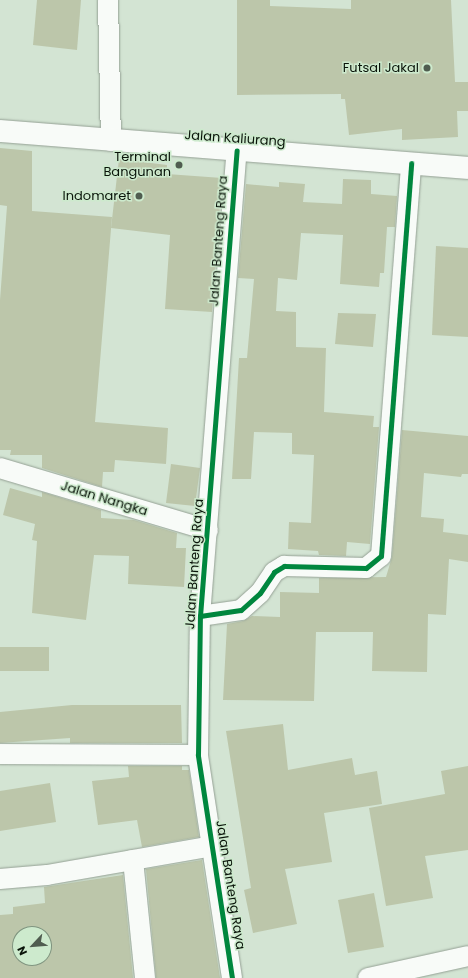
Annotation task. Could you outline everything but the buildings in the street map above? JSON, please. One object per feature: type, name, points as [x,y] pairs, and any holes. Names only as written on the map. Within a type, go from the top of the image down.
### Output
[{"type":"main road","name":"Jalan Kaliurang","points":[[0,131],[111,141],[468,168]]},
{"type":"street","points":[[108,0],[111,141]]},
{"type":"street","name":"Jalan Banteng Raya","points":[[232,978],[198,755],[200,616],[237,150]]},
{"type":"street","points":[[200,616],[241,610],[260,593],[274,572],[284,566],[366,568],[381,556],[411,163]]},
{"type":"street","name":"Jalan Nangka","points":[[0,468],[208,530]]},
{"type":"street","points":[[0,754],[198,755]]},
{"type":"street","points":[[0,879],[47,875],[213,846]]},
{"type":"street","points":[[134,860],[145,978]]},
{"type":"street","points":[[368,978],[468,956]]},
{"type":"cycle path","points":[[232,978],[198,755],[200,616],[237,150]]},
{"type":"cycle path","points":[[200,616],[241,610],[260,593],[274,572],[284,566],[366,568],[381,556],[411,163]]},
{"type":"place","name":"Futsal Jakal","points":[[427,68]]},
{"type":"place","name":"Terminal Bangunan","points":[[179,165]]},
{"type":"place","name":"Indomaret","points":[[139,196]]}]
